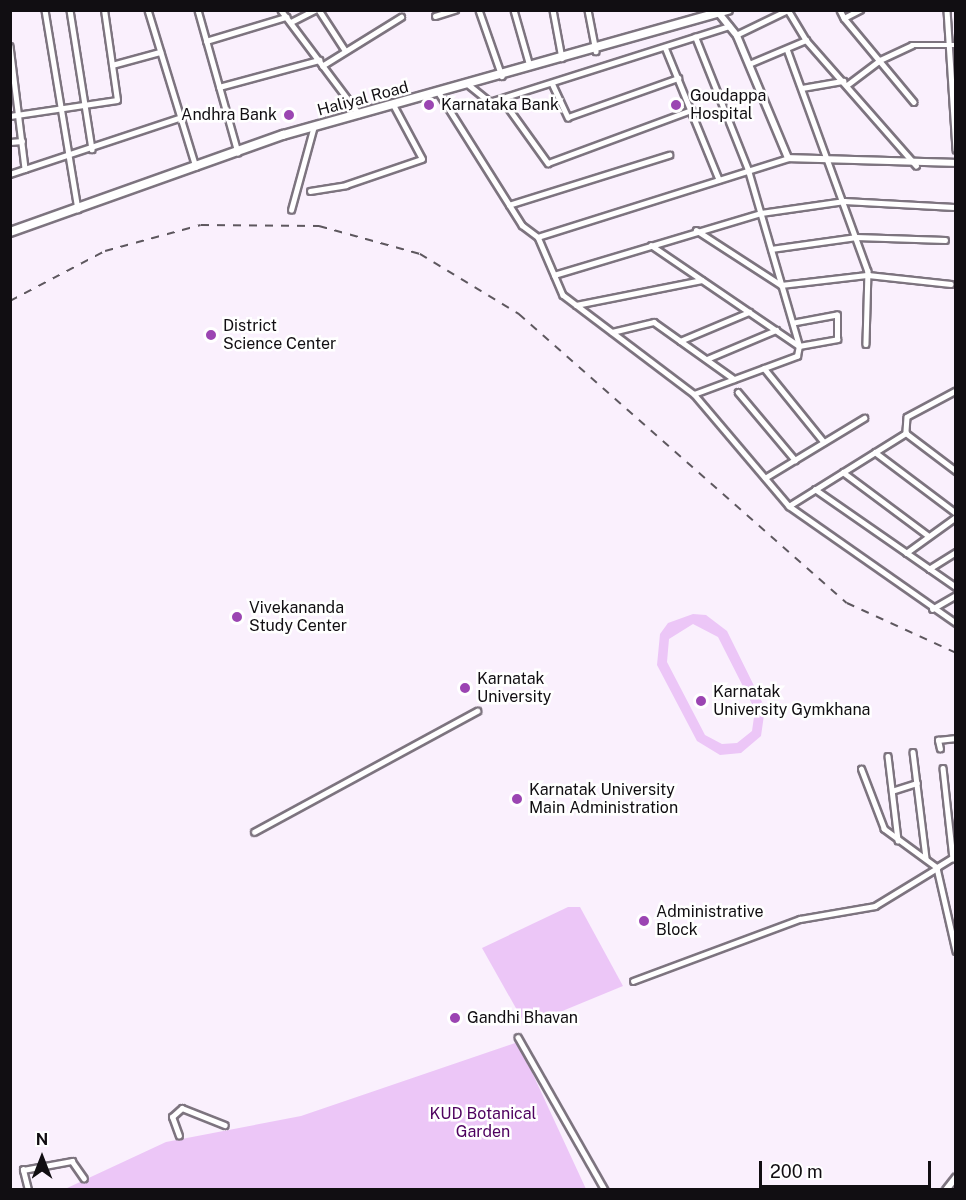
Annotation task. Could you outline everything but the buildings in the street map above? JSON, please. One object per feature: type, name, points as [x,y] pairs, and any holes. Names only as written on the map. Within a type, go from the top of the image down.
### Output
[{"type":"main road","name":"Haliyal Road","points":[[10,232],[314,126],[596,51],[728,10]]},
{"type":"street","points":[[45,10],[65,158],[78,209]]},
{"type":"street","points":[[70,10],[92,149]]},
{"type":"street","points":[[10,116],[117,100],[104,10]]},
{"type":"street","points":[[148,10],[196,166]]},
{"type":"street","points":[[198,10],[238,152]]},
{"type":"street","points":[[281,10],[358,114]]},
{"type":"street","points":[[291,22],[317,10],[345,50]]},
{"type":"street","points":[[435,16],[454,10]]},
{"type":"street","points":[[479,10],[503,76]]},
{"type":"street","points":[[514,10],[531,69]]},
{"type":"street","points":[[553,10],[562,60]]},
{"type":"street","points":[[588,10],[596,51]]},
{"type":"street","points":[[736,35],[788,10],[806,40],[915,165]]},
{"type":"street","points":[[840,10],[844,18],[914,102]]},
{"type":"street","points":[[844,18],[860,10]]},
{"type":"street","points":[[947,10],[956,150]]},
{"type":"street","points":[[718,13],[736,35],[788,158]]},
{"type":"street","points":[[206,41],[286,17]]},
{"type":"street","points":[[322,66],[401,17]]},
{"type":"street","points":[[469,85],[490,102],[729,26]]},
{"type":"street","points":[[694,37],[748,170],[800,346],[797,356],[694,393]]},
{"type":"street","points":[[749,64],[806,40]]},
{"type":"street","points":[[802,88],[845,83],[880,60],[912,45],[956,45]]},
{"type":"street","points":[[10,46],[25,169]]},
{"type":"street","points":[[665,47],[719,179]]},
{"type":"street","points":[[787,49],[831,162],[868,275],[866,344]]},
{"type":"street","points":[[112,65],[160,52]]},
{"type":"street","points":[[219,87],[319,60]]},
{"type":"street","points":[[552,83],[568,117],[678,78]]},
{"type":"street","points":[[440,93],[522,225],[538,237],[562,295],[694,393],[789,506],[932,609],[956,623]]},
{"type":"street","points":[[502,99],[548,163],[691,110]]},
{"type":"street","points":[[310,191],[346,186],[422,159],[393,105]]},
{"type":"street","points":[[10,174],[92,149],[181,117]]},
{"type":"street","points":[[291,210],[314,126]]},
{"type":"street","points":[[10,142],[22,141]]},
{"type":"street","points":[[510,205],[669,155]]},
{"type":"street","points":[[538,237],[788,158],[915,165],[956,163]]},
{"type":"street","points":[[554,275],[696,230],[761,213],[844,201],[954,207]]},
{"type":"street","points":[[696,230],[781,285],[868,275],[951,284]]},
{"type":"street","points":[[771,249],[856,237],[945,240]]},
{"type":"street","points":[[651,245],[800,346],[837,339],[837,315],[794,323]]},
{"type":"street","points":[[576,305],[702,280]]},
{"type":"street","points":[[680,341],[749,312]]},
{"type":"street","points":[[612,332],[654,322],[734,379]]},
{"type":"street","points":[[707,359],[776,330]]},
{"type":"street","points":[[764,368],[824,442]]},
{"type":"street","points":[[906,434],[907,417],[956,391]]},
{"type":"street","points":[[738,392],[795,460]]},
{"type":"street","points":[[765,478],[864,418]]},
{"type":"street","points":[[789,506],[906,434]]},
{"type":"street","points":[[906,434],[956,471]]},
{"type":"street","points":[[876,452],[956,513]]},
{"type":"street","points":[[843,472],[929,536]]},
{"type":"street","points":[[815,489],[956,587]]},
{"type":"street","points":[[906,553],[956,517]]},
{"type":"street","points":[[929,569],[956,552]]},
{"type":"street","points":[[932,609],[956,595]]},
{"type":"street","points":[[254,832],[477,711]]},
{"type":"street","points":[[940,749],[938,740],[956,738]]},
{"type":"street","points":[[913,753],[926,858]]},
{"type":"street","points":[[888,756],[898,840]]},
{"type":"street","points":[[633,981],[800,919],[874,906],[954,857],[943,768]]},
{"type":"street","points":[[861,769],[875,811],[898,840],[937,868],[956,951]]},
{"type":"street","points":[[892,791],[917,783]]},
{"type":"street","points":[[518,1036],[605,1190]]},
{"type":"street","points":[[179,1136],[172,1116],[182,1108],[225,1125]]},
{"type":"street","points":[[28,1190],[23,1170],[72,1161],[84,1178]]},
{"type":"street","points":[[946,1190],[956,1178]]},
{"type":"green space","points":[[693,614],[706,615],[727,631],[765,708],[761,736],[741,753],[720,755],[697,741],[657,665],[660,634],[668,623]],"holes":[[[693,624],[718,637],[755,710],[752,731],[737,743],[722,744],[705,735],[667,662],[669,639]]]},
{"type":"green space","points":[[568,907],[580,907],[623,986],[526,1026],[482,948]]},
{"type":"green space","name":"KUD Botanical Garden","points":[[518,1042],[586,1189],[65,1189],[166,1142],[301,1116]]},
{"type":"railway","points":[[10,301],[105,251],[201,225],[319,226],[420,254],[519,314],[847,603],[956,653]]},
{"type":"place","name":"Karnataka Bank","points":[[429,105]]},
{"type":"place","name":"Goudappa Hospital","points":[[676,105]]},
{"type":"place","name":"Andhra Bank","points":[[289,115]]},
{"type":"place","name":"District Science Center","points":[[211,335]]},
{"type":"place","name":"Vivekananda Study Center","points":[[237,617]]},
{"type":"place","name":"Karnatak University","points":[[465,688]]},
{"type":"place","name":"Karnatak University Gymkhana","points":[[701,701]]},
{"type":"place","name":"Karnatak University Main Administration","points":[[517,799]]},
{"type":"place","name":"Administrative Block","points":[[644,921]]},
{"type":"place","name":"Gandhi Bhavan","points":[[455,1018]]}]
